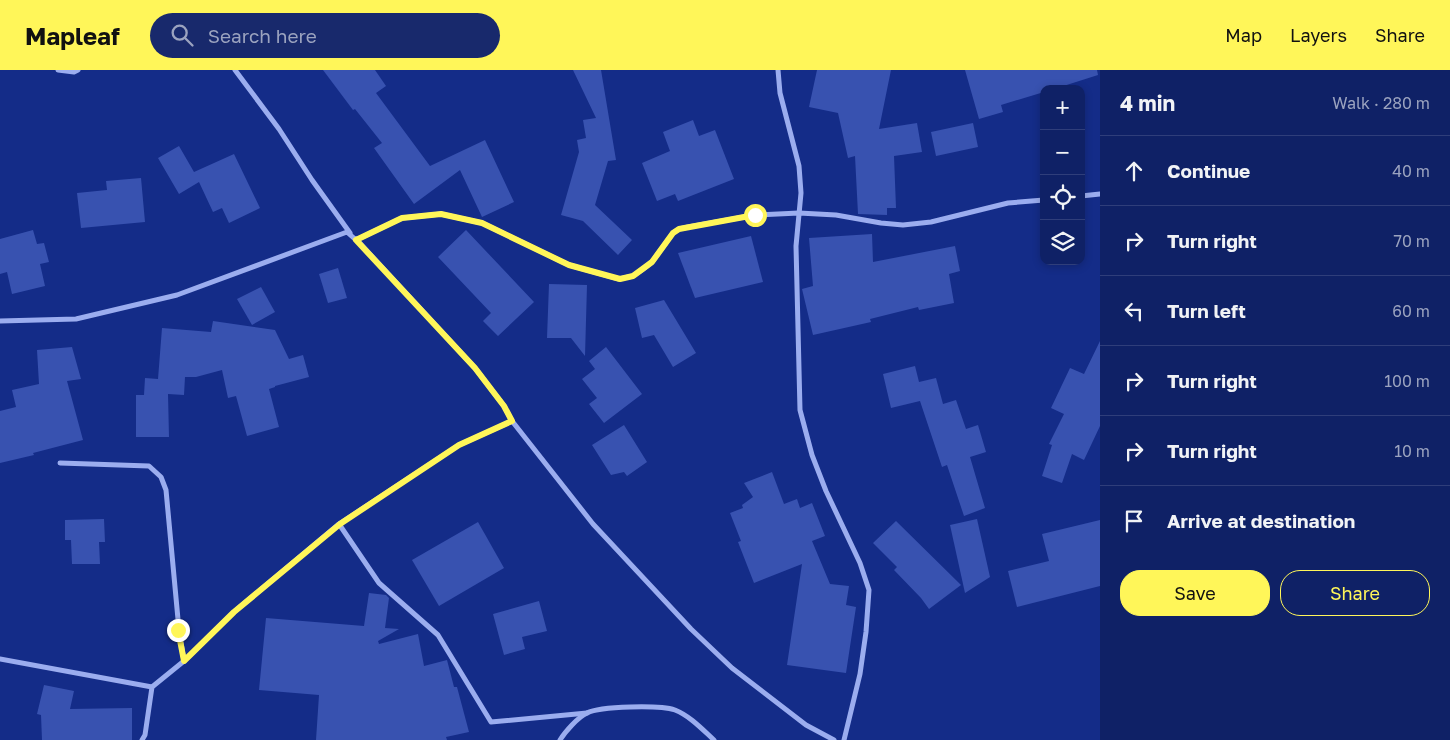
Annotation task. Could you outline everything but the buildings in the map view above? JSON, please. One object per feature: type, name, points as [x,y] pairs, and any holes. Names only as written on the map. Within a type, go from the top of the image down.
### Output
[{"type":"street","points":[[58,70],[74,72],[78,70]]},
{"type":"street","points":[[235,70],[279,129],[312,180],[356,240]]},
{"type":"street","points":[[778,70],[780,94],[799,166],[801,194],[796,246],[800,410],[812,455],[826,491],[860,563],[869,590],[860,674],[844,740]]},
{"type":"street","points":[[1085,196],[1100,194]]},
{"type":"street","points":[[356,240],[402,218],[441,214],[482,223],[569,265],[620,279],[633,276],[652,262],[673,233],[679,229],[755,215],[799,213],[836,215],[904,225],[931,222],[1008,204],[1040,200]]},
{"type":"street","points":[[0,321],[76,319],[177,295],[347,232],[475,368],[504,406],[512,421],[593,524],[692,629],[740,674],[806,725],[834,740]]},
{"type":"street","points":[[142,740],[145,735],[152,687],[184,661],[234,612],[340,524],[459,445],[512,421]]},
{"type":"street","points":[[60,463],[149,466],[161,476],[166,490],[178,630],[184,661]]},
{"type":"street","points":[[340,524],[379,582],[438,635],[491,722],[622,707],[660,706],[675,710],[690,718],[714,740]]},
{"type":"street","points":[[0,659],[152,687]]},
{"type":"street","points":[[560,740],[587,712]]},
{"type":"route","points":[[178,630],[184,661],[234,612],[340,524],[459,445],[512,421],[504,406],[475,368],[356,240],[402,218],[441,214],[482,223],[569,265],[620,279],[633,276],[652,262],[673,233],[679,229],[755,215]]}]
